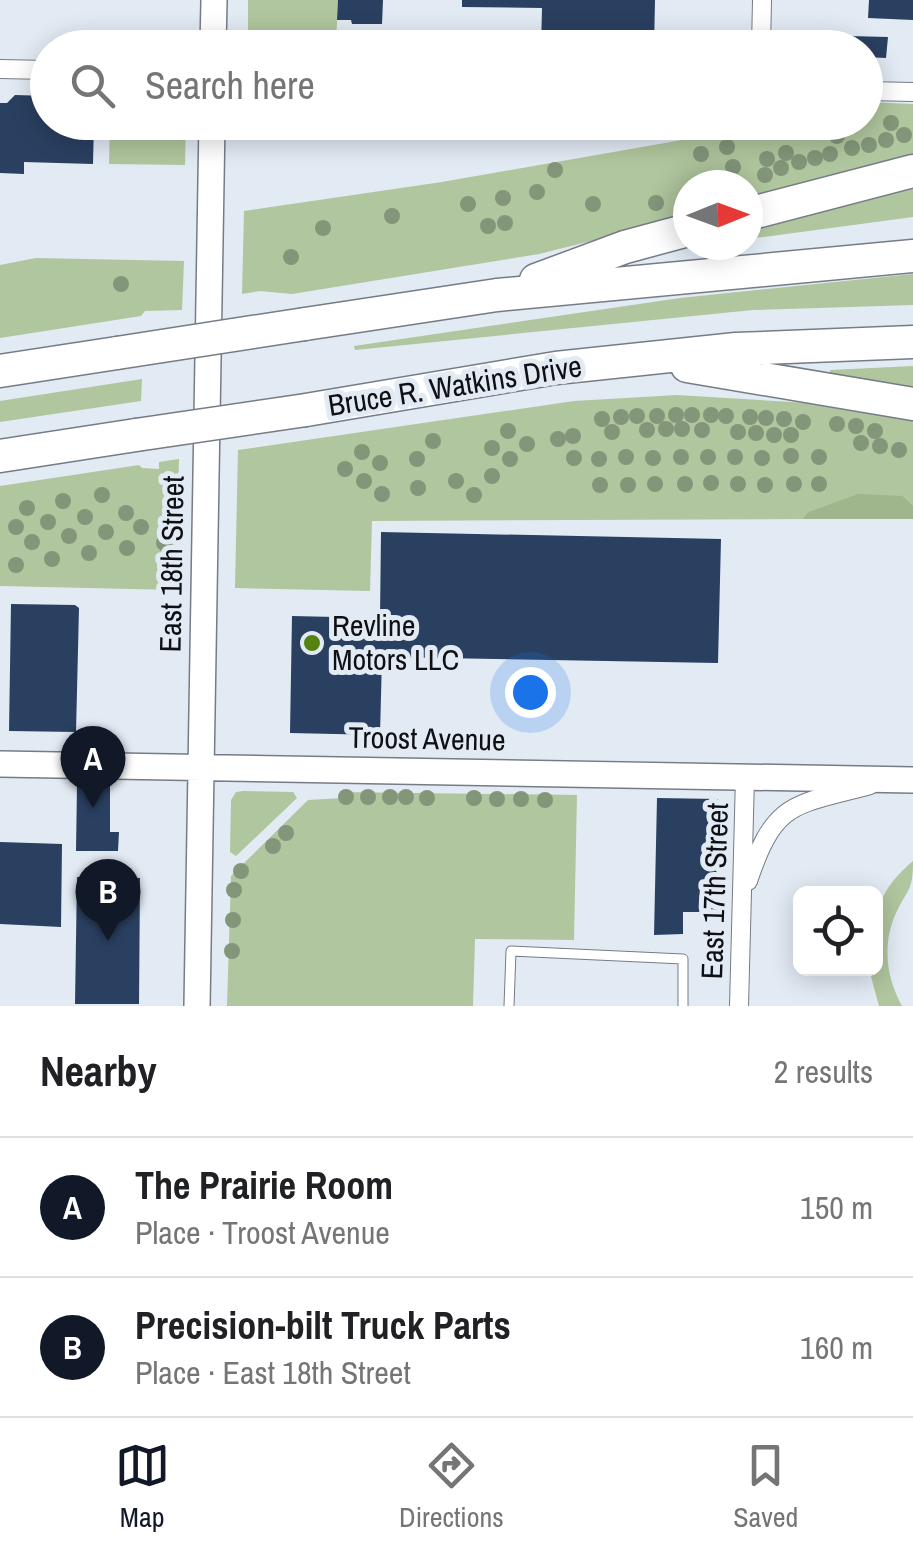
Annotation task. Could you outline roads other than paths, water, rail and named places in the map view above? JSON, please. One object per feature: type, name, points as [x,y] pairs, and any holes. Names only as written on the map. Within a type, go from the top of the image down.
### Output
[{"type":"highway","points":[[763,210],[913,171]]},
{"type":"highway","points":[[497,295],[624,247],[673,234]]},
{"type":"highway","points":[[852,262],[913,244]]},
{"type":"highway","points":[[0,370],[497,295],[913,256]]},
{"type":"highway","name":"Bruce R. Watkins Drive","points":[[0,456],[556,368],[736,349],[913,342]]},
{"type":"highway","points":[[638,359],[913,404]]},
{"type":"main road","points":[[213,30],[214,0]]},
{"type":"main road","name":"East 18th Street","points":[[197,1006],[212,140]]},
{"type":"main road","name":"Troost Avenue","points":[[0,764],[902,780]]},
{"type":"street","points":[[761,30],[762,0]]},
{"type":"street","points":[[0,69],[30,70]]},
{"type":"street","points":[[883,92],[913,92]]},
{"type":"street","name":"East 17th Street","points":[[739,1006],[745,777]]},
{"type":"street","points":[[741,900],[771,824],[798,804],[902,780]]},
{"type":"lane","points":[[509,1006],[511,951],[683,959],[682,1006]]},
{"type":"place","name":"Revline Motors LLC","points":[[312,643]]},
{"type":"place","name":"The Prairie Room","points":[[93,808]]},
{"type":"place","name":"Precision-bilt Truck Parts","points":[[108,941]]}]
